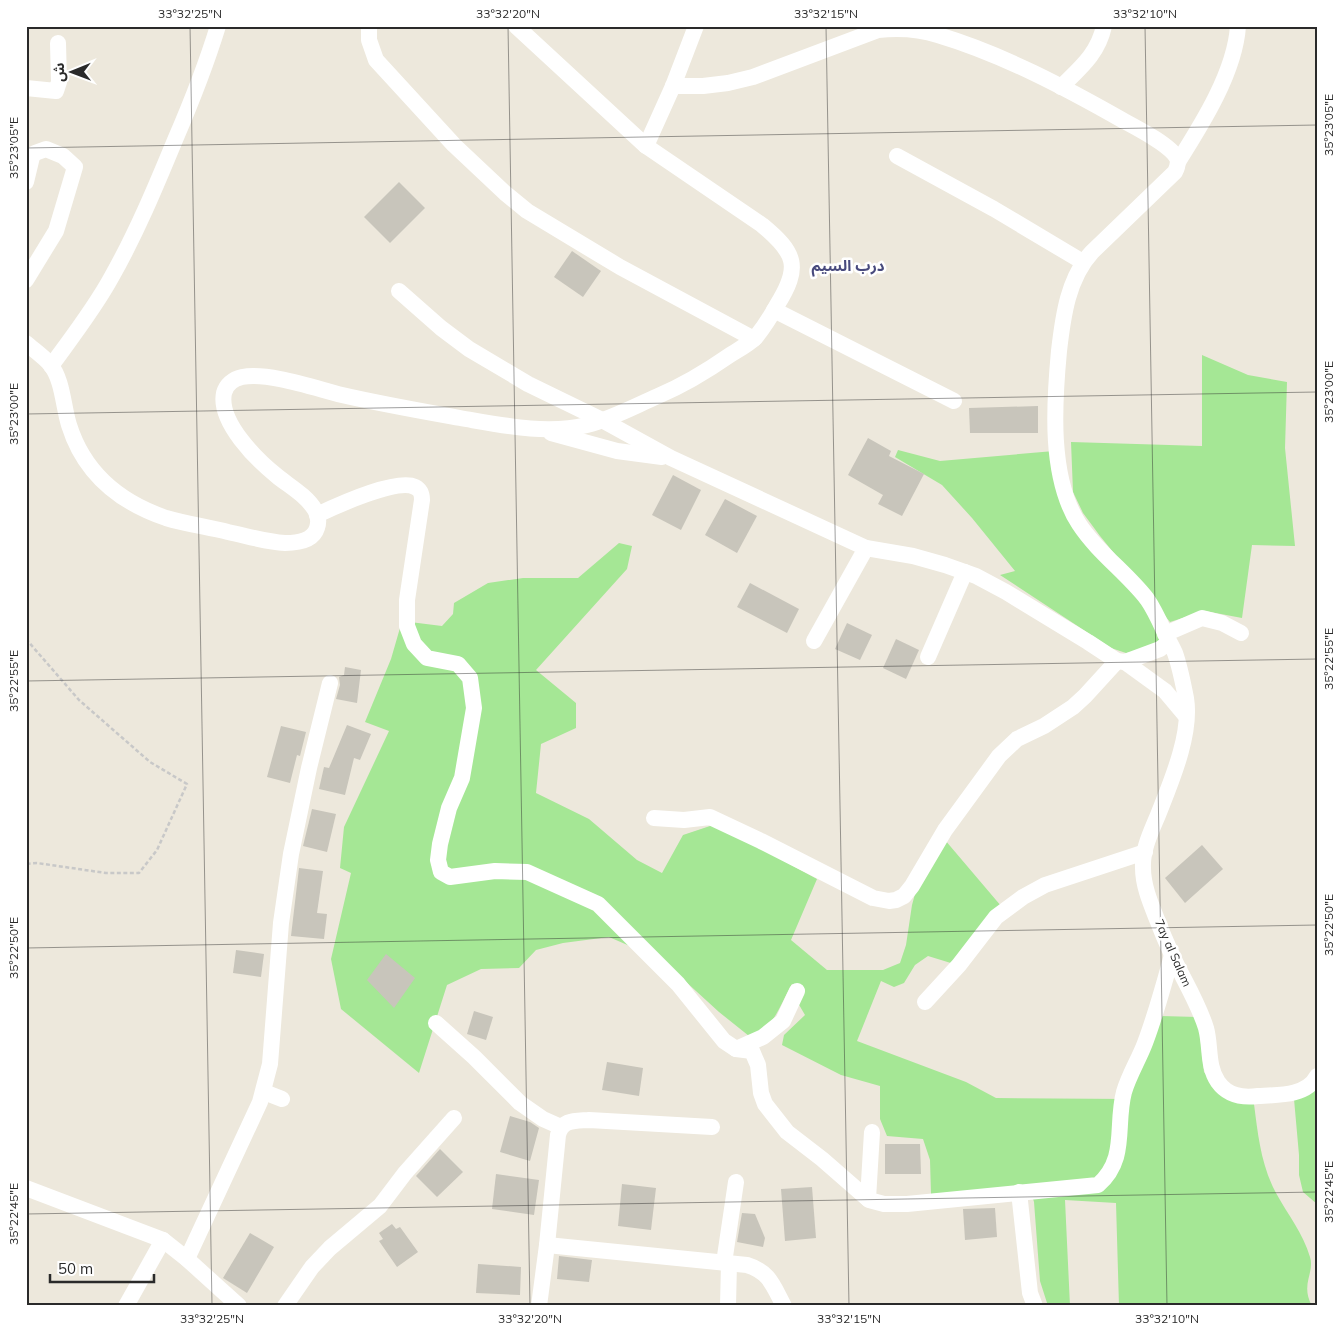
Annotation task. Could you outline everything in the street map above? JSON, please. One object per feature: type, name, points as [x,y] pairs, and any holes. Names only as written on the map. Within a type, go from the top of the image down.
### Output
[{"type":"street","points":[[51,366],[83,323],[111,278],[131,240],[162,172],[197,87],[218,26]]},
{"type":"street","points":[[369,26],[369,40],[372,51],[376,60],[386,72],[460,151],[527,211],[620,267],[754,340]]},
{"type":"street","points":[[26,343],[51,366],[58,380],[75,441],[84,461],[103,482],[129,500],[154,513],[182,522],[284,543],[303,541],[311,537],[316,530],[317,515],[305,498],[263,464],[235,431],[224,408],[223,397],[226,388],[232,381],[241,377],[270,378],[404,408],[500,425],[532,428],[569,428],[588,425],[602,420],[698,376],[754,340],[789,286],[792,270],[791,259],[786,248],[778,238],[762,225],[646,146],[516,26]]},
{"type":"street","points":[[646,146],[696,26]]},
{"type":"street","points":[[1061,88],[1097,49],[1102,39],[1104,26]]},
{"type":"street","points":[[897,156],[994,209],[1083,262],[1175,172],[1178,162],[1199,130],[1222,83],[1238,34],[1238,26]]},
{"type":"street","points":[[672,86],[703,86],[728,83],[753,76],[878,28],[918,30],[937,34],[1004,60],[1088,100],[1146,133],[1170,150],[1178,162]]},
{"type":"street","points":[[26,88],[56,91],[59,82],[58,43]]},
{"type":"street","points":[[26,182],[32,157],[35,153],[46,149],[63,156],[75,167],[56,231],[26,280]]},
{"type":"street","name":"7ay al Salam","points":[[1083,262],[1075,275],[1067,301],[1057,368],[1055,414],[1060,472],[1065,492],[1078,523],[1148,600],[1175,653],[1186,701],[1185,728],[1174,770],[1145,852],[1144,880],[1172,955],[1204,1022],[1213,1073],[1220,1084],[1227,1091],[1243,1097],[1301,1091],[1311,1086],[1317,1076]]},
{"type":"street","points":[[399,291],[441,328],[476,353],[528,384],[602,420],[671,458],[866,548],[913,556],[965,572],[1006,592],[1121,661],[1165,691],[1186,716]]},
{"type":"street","points":[[774,310],[954,401]]},
{"type":"street","points":[[532,428],[617,452],[671,458]]},
{"type":"street","points":[[317,515],[355,497],[379,490],[408,485],[417,487],[421,492],[422,500],[407,600],[407,626],[414,644],[427,658],[458,664],[470,678],[474,708],[462,778],[449,808],[440,844],[438,860],[440,872],[450,877],[495,872],[526,872],[598,904],[678,984],[724,1041],[736,1049],[752,1051],[758,1065],[761,1093],[765,1104],[787,1132],[868,1199],[876,1203],[907,1204],[1098,1185],[1108,1176],[1114,1165],[1118,1150],[1124,1092],[1155,1017],[1172,955]]},
{"type":"street","points":[[814,640],[866,548]]},
{"type":"street","points":[[928,657],[965,572]]},
{"type":"street","points":[[654,818],[684,820],[710,817],[746,833],[873,898],[889,901],[896,900],[904,896],[912,886],[944,830],[966,798],[1003,751],[1017,739],[1044,726],[1073,707],[1121,661],[1160,649],[1167,638],[1202,618],[1222,623],[1241,633]]},
{"type":"street","points":[[187,1259],[264,1092],[270,1064],[280,923],[291,854],[309,768],[330,683]]},
{"type":"street","points":[[925,1002],[959,965],[993,921],[1022,897],[1044,884],[1145,852]]},
{"type":"street","points":[[736,1049],[762,1037],[783,1021],[797,991]]},
{"type":"street","points":[[436,1023],[474,1057],[520,1103],[543,1119],[560,1127]]},
{"type":"street","points":[[264,1092],[282,1099]]},
{"type":"street","points":[[285,1306],[312,1267],[337,1242],[380,1206],[405,1173],[454,1118]]},
{"type":"street","points":[[539,1306],[548,1245],[560,1127],[570,1121],[589,1120],[712,1127]]},
{"type":"street","points":[[868,1199],[872,1132]]},
{"type":"street","points":[[728,1306],[727,1263],[736,1182]]},
{"type":"street","points":[[26,1188],[163,1240],[187,1259],[237,1305]]},
{"type":"street","points":[[1019,1192],[1030,1293],[1035,1306]]},
{"type":"street","points":[[126,1306],[163,1240]]},
{"type":"street","points":[[548,1245],[746,1265],[758,1268],[766,1274],[784,1306]]},
{"type":"path","points":[[26,639],[79,700],[150,762],[187,784],[157,850],[139,873],[106,873],[37,863],[26,864]]},
{"type":"green space","points":[[1202,355],[1248,375],[1287,382],[1285,448],[1295,546],[1252,545],[1242,618],[1205,611],[1170,622],[1083,513],[1073,492],[1071,442],[1202,446]]},
{"type":"green space","points":[[898,450],[940,461],[1054,451],[1072,518],[1148,606],[1162,640],[1154,648],[1126,653],[1111,648],[1000,575],[1015,571],[972,518],[942,485],[895,457]]},
{"type":"green space","points":[[619,543],[632,546],[627,569],[536,670],[576,703],[576,728],[541,744],[536,793],[589,819],[637,860],[662,873],[683,835],[716,824],[817,879],[791,940],[827,970],[883,970],[900,963],[906,945],[912,905],[918,883],[945,840],[1007,913],[954,964],[928,956],[915,965],[904,983],[894,987],[881,981],[857,1041],[966,1082],[996,1098],[1128,1099],[1161,1016],[1198,1017],[1204,1072],[1223,1096],[1317,1087],[1317,1204],[1303,1192],[1299,1175],[1294,1099],[1254,1104],[1261,1150],[1267,1172],[1276,1193],[1295,1224],[1310,1257],[1311,1268],[1307,1291],[1312,1306],[1119,1306],[1116,1203],[1065,1200],[1070,1306],[1048,1306],[1040,1281],[1034,1202],[1029,1186],[931,1194],[930,1160],[923,1139],[887,1136],[880,1119],[880,1086],[841,1075],[782,1045],[784,1035],[805,1015],[798,1003],[805,989],[792,984],[770,1023],[765,1029],[749,1036],[719,1012],[662,960],[609,937],[563,943],[536,950],[519,968],[481,969],[447,985],[419,1073],[341,1009],[331,959],[351,873],[340,868],[344,827],[389,731],[365,722],[391,659],[402,621],[442,626],[453,614],[454,603],[488,583],[523,578],[578,578]]},
{"type":"building","points":[[399,182],[425,208],[390,243],[364,217]]},
{"type":"building","points":[[572,251],[601,271],[583,297],[554,277]]},
{"type":"building","points":[[1038,406],[1038,433],[970,433],[969,408]]},
{"type":"building","points":[[868,438],[891,451],[889,456],[924,474],[902,516],[878,504],[883,495],[848,475]]},
{"type":"building","points":[[673,475],[701,490],[681,530],[652,515]]},
{"type":"building","points":[[725,499],[757,516],[737,553],[705,535]]},
{"type":"building","points":[[750,583],[799,609],[787,633],[737,607]]},
{"type":"building","points":[[847,623],[872,635],[860,660],[835,649]]},
{"type":"building","points":[[896,639],[919,650],[906,679],[883,668]]},
{"type":"building","points":[[345,667],[361,670],[357,703],[336,699],[340,685],[339,677],[344,675]]},
{"type":"building","points":[[347,725],[371,734],[360,760],[354,758],[345,795],[319,789],[324,767],[329,768]]},
{"type":"building","points":[[281,726],[306,732],[300,756],[297,755],[290,783],[267,777]]},
{"type":"building","points":[[312,809],[336,814],[327,852],[303,846]]},
{"type":"building","points":[[1202,845],[1223,869],[1185,903],[1165,878]]},
{"type":"building","points":[[299,868],[323,871],[317,913],[327,914],[324,939],[291,936]]},
{"type":"building","points":[[236,950],[264,954],[261,977],[233,973]]},
{"type":"building","points":[[386,954],[415,978],[394,1008],[367,980]]},
{"type":"building","points":[[474,1011],[493,1017],[486,1040],[467,1034]]},
{"type":"building","points":[[607,1062],[643,1068],[639,1096],[602,1090]]},
{"type":"building","points":[[510,1116],[530,1122],[539,1128],[530,1161],[500,1152]]},
{"type":"building","points":[[885,1144],[920,1144],[921,1174],[885,1174]]},
{"type":"building","points":[[440,1149],[463,1172],[437,1197],[416,1176]]},
{"type":"building","points":[[496,1174],[539,1180],[534,1215],[492,1209]]},
{"type":"building","points":[[622,1184],[656,1188],[651,1230],[618,1226]]},
{"type":"building","points":[[812,1187],[816,1238],[785,1241],[781,1189]]},
{"type":"building","points":[[995,1208],[997,1237],[965,1240],[963,1209]]},
{"type":"building","points":[[742,1213],[755,1214],[765,1238],[763,1247],[737,1242]]},
{"type":"building","points":[[392,1224],[396,1229],[400,1227],[418,1252],[397,1267],[379,1241],[383,1239],[379,1233]]},
{"type":"building","points":[[250,1233],[274,1247],[247,1293],[223,1278]]},
{"type":"building","points":[[559,1256],[592,1260],[589,1282],[557,1279]]},
{"type":"building","points":[[478,1264],[521,1267],[520,1295],[476,1293]]},
{"type":"district","name":"درب السيم","points":[[848,266]]}]
